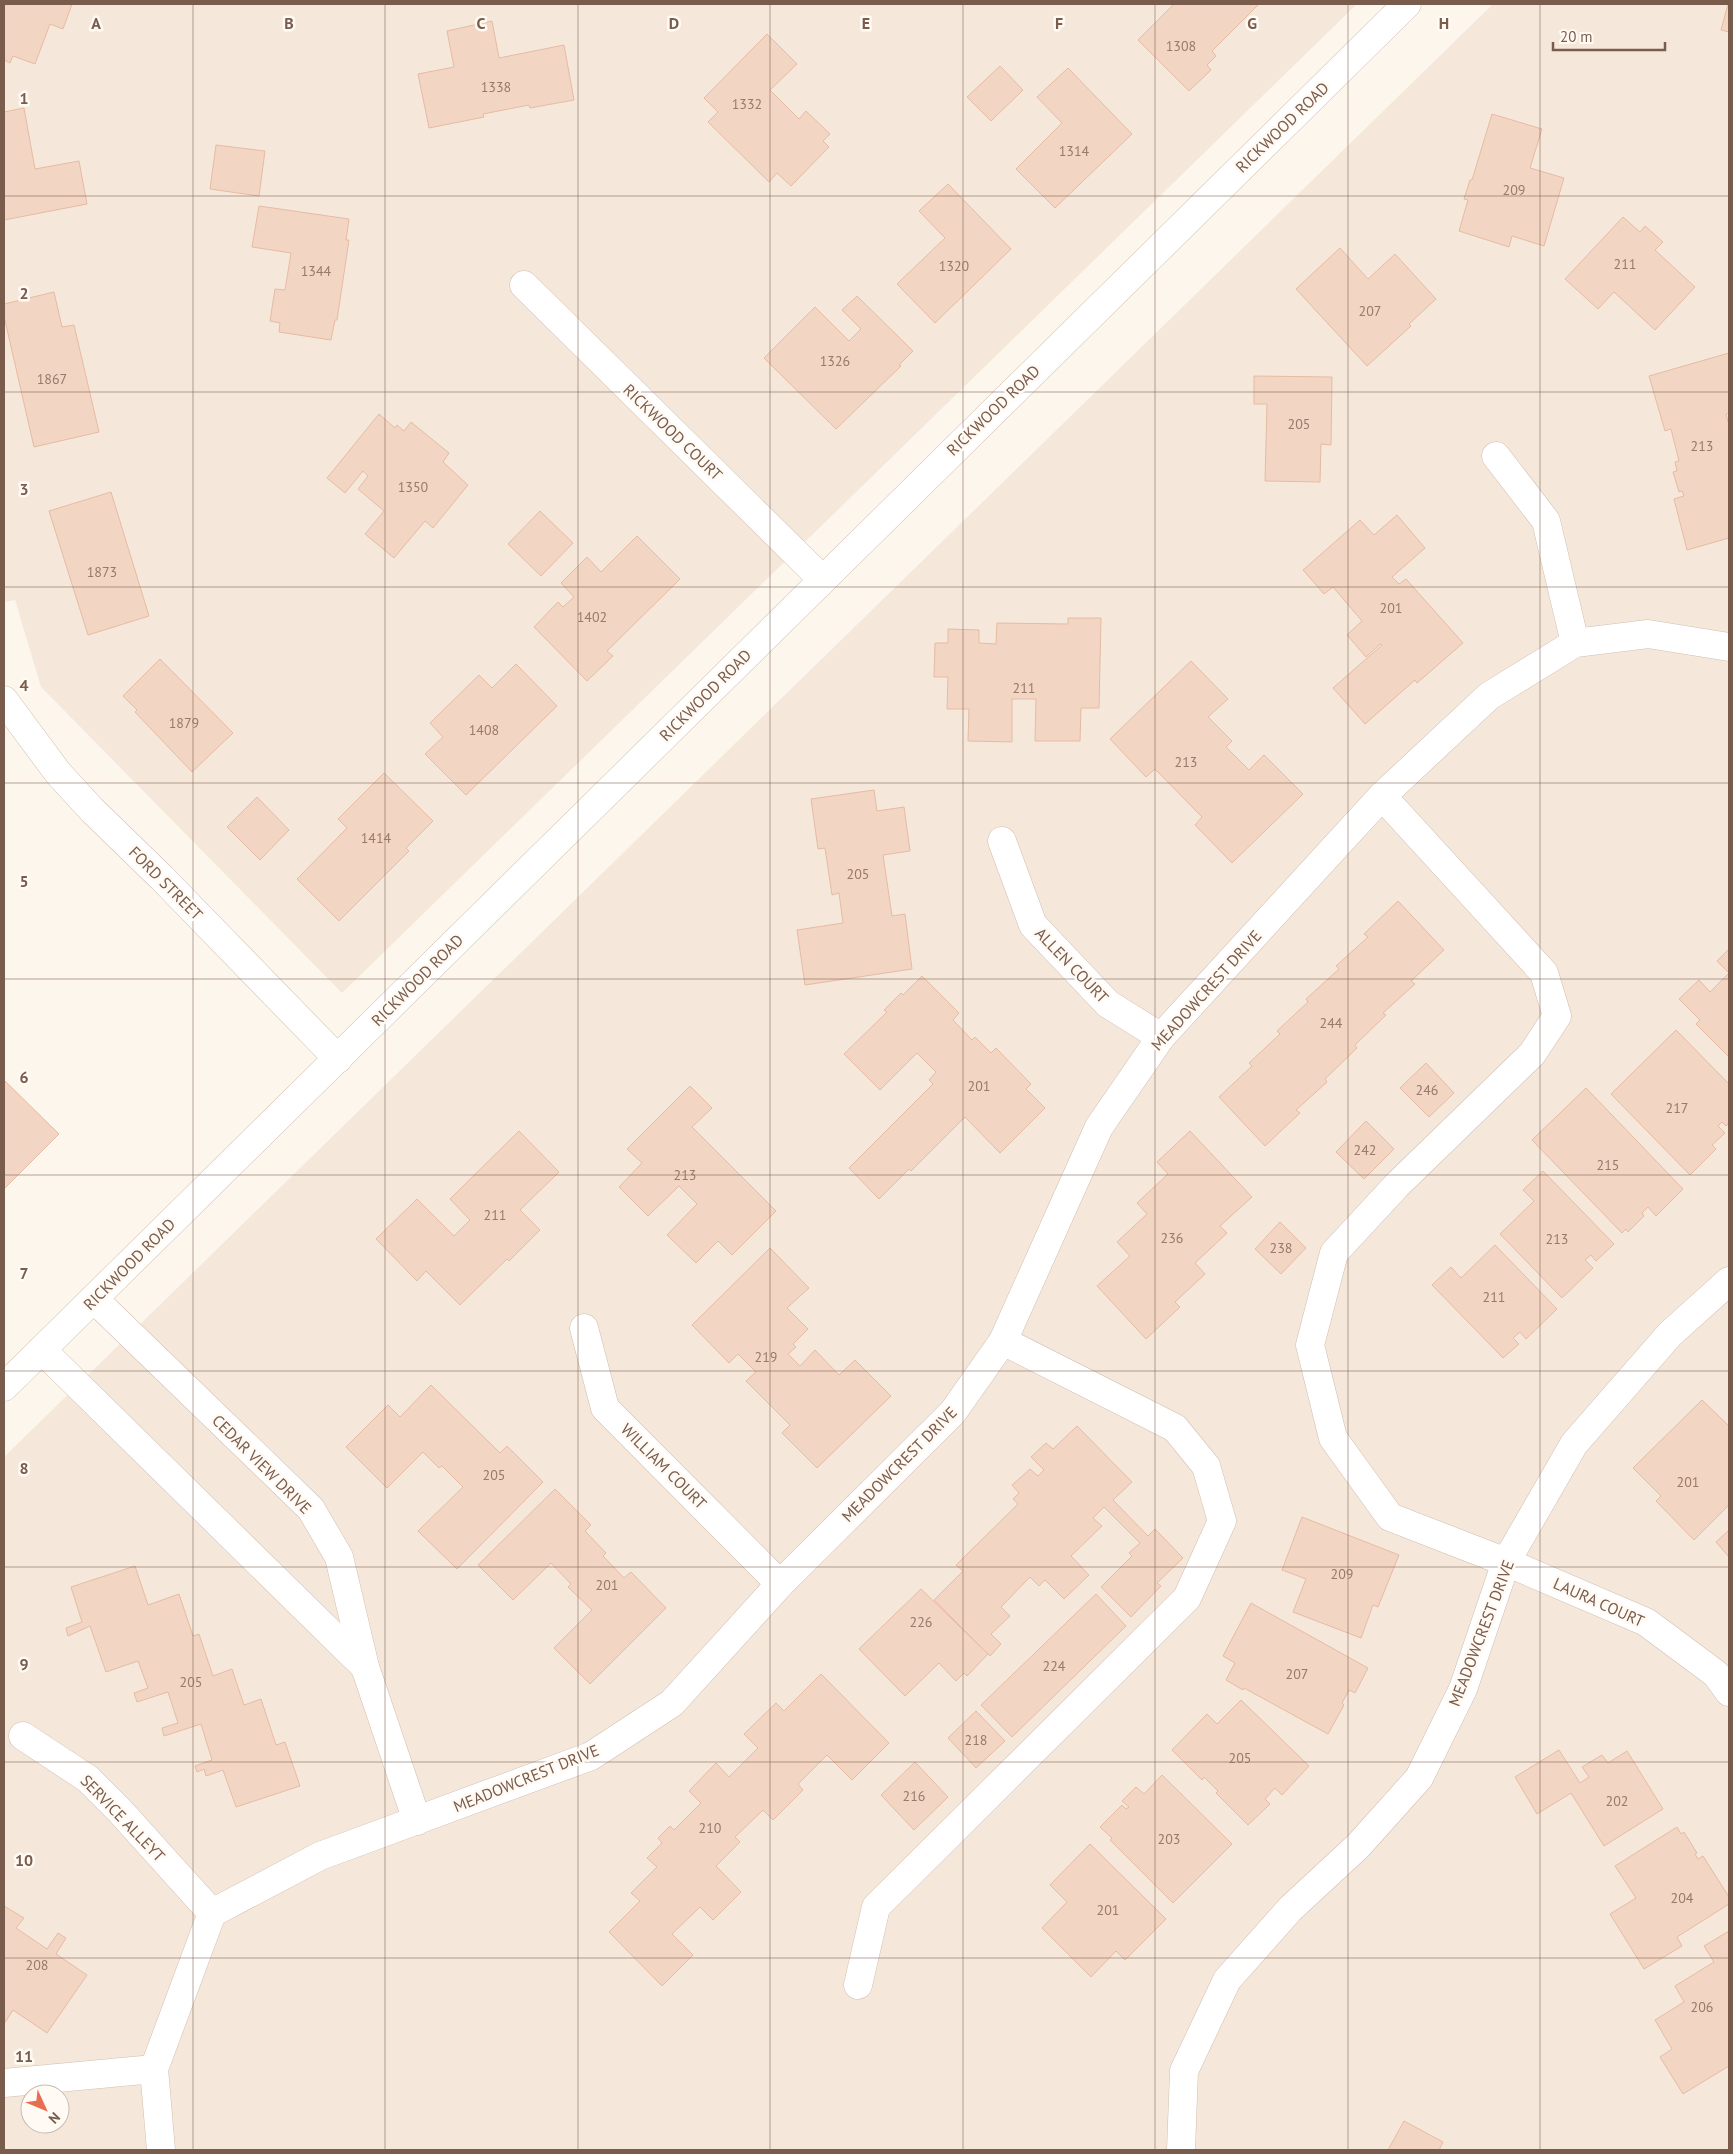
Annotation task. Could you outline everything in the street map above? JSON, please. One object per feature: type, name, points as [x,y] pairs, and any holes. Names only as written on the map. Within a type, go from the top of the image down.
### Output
[{"type":"street","name":"RICKWOOD ROAD","points":[[4,1387],[1407,4]]},
{"type":"street","name":"RICKWOOD COURT","points":[[524,285],[822,579]]},
{"type":"street","points":[[1496,456],[1546,521],[1575,643]]},
{"type":"street","name":"MEADOWCREST DRIVE","points":[[212,1913],[320,1856],[591,1756],[672,1703],[780,1584],[954,1412],[1003,1341],[1100,1127],[1161,1037],[1382,796],[1489,696],[1575,643],[1648,634],[1729,646]]},
{"type":"street","name":"FORD STREET","points":[[4,700],[58,773],[92,810],[162,878],[338,1059]]},
{"type":"street","name":"LAURA COURT","points":[[1382,796],[1544,973],[1557,1016],[1532,1054],[1397,1185],[1334,1253],[1310,1345],[1333,1438],[1390,1517],[1506,1562],[1646,1622],[1716,1674],[1729,1692]]},
{"type":"street","name":"ALLEN COURT","points":[[1002,841],[1033,925],[1108,1004],[1161,1037]]},
{"type":"street","name":"MEADOWCREST DRIVE","points":[[1180,2150],[1184,2071],[1228,1980],[1290,1909],[1358,1846],[1419,1778],[1463,1689],[1506,1562],[1574,1444],[1670,1334],[1729,1281]]},
{"type":"street","name":"CEDAR VIEW DRIVE","points":[[94,1299],[310,1510],[339,1556],[365,1667],[417,1821]]},
{"type":"street","name":"WILLIAM COURT","points":[[584,1328],[605,1408],[780,1584]]},
{"type":"street","points":[[858,1985],[876,1907],[1187,1598],[1222,1521],[1206,1466],[1175,1428],[1003,1341]]},
{"type":"street","name":"CEDAR VIEW DRIVE","points":[[42,1350],[365,1667]]},
{"type":"street","name":"SERVICE ALLEYT","points":[[23,1736],[88,1779],[120,1811],[212,1913]]},
{"type":"street","points":[[161,2150],[154,2069],[212,1913]]},
{"type":"street","points":[[4,2083],[154,2069]]},
{"type":"shaded area","points":[[4,4],[1357,4],[342,993],[41,687],[15,600],[4,602]]},
{"type":"shaded area","points":[[1493,4],[1729,4],[1729,2150],[4,2150],[4,1457]]},
{"type":"building","points":[[4,4],[72,4],[63,29],[50,24],[35,64],[13,56],[10,63],[4,60]]},
{"type":"building","points":[[1174,4],[1259,4],[1212,51],[1216,56],[1207,65],[1211,70],[1189,91],[1138,40]]},
{"type":"building","points":[[1729,4],[1729,32],[1721,30]]},
{"type":"building","points":[[492,21],[499,58],[564,45],[574,100],[530,108],[529,105],[483,114],[484,117],[429,128],[418,74],[454,67],[447,31]]},
{"type":"building","points":[[767,34],[797,64],[770,90],[799,119],[806,111],[830,134],[823,141],[829,147],[791,186],[777,173],[769,182],[708,122],[718,112],[704,98]]},
{"type":"building","points":[[1000,66],[1023,90],[991,121],[967,97]]},
{"type":"building","points":[[1068,68],[1132,134],[1055,208],[1016,169],[1062,123],[1037,97]]},
{"type":"building","points":[[24,108],[35,169],[79,161],[87,204],[4,220],[4,112]]},
{"type":"building","points":[[1492,114],[1542,129],[1530,168],[1564,178],[1544,246],[1512,236],[1509,247],[1459,231],[1468,200],[1464,199],[1470,180],[1472,180]]},
{"type":"building","points":[[216,145],[265,151],[259,196],[210,189]]},
{"type":"building","points":[[948,184],[1011,249],[935,323],[897,284],[945,238],[919,211]]},
{"type":"building","points":[[259,206],[349,219],[346,240],[349,240],[337,320],[335,320],[331,340],[279,332],[280,323],[270,321],[275,289],[285,290],[291,253],[252,247]]},
{"type":"building","points":[[1623,217],[1640,232],[1645,226],[1663,242],[1655,250],[1695,287],[1655,330],[1614,292],[1598,309],[1565,279]]},
{"type":"building","points":[[1340,248],[1368,279],[1395,254],[1436,299],[1409,324],[1411,326],[1367,366],[1296,289]]},
{"type":"building","points":[[54,292],[62,327],[74,325],[99,432],[34,447],[4,316],[4,304]]},
{"type":"building","points":[[857,296],[913,351],[899,365],[901,366],[836,429],[764,358],[815,307],[849,341],[861,329],[842,310]]},
{"type":"building","points":[[1729,353],[1729,413],[1726,414],[1729,425],[1729,538],[1687,550],[1674,499],[1684,496],[1682,491],[1679,492],[1673,472],[1677,471],[1675,462],[1679,461],[1671,429],[1665,431],[1649,376]]},
{"type":"building","points":[[1254,376],[1332,377],[1331,445],[1321,444],[1320,482],[1265,481],[1267,404],[1254,404]]},
{"type":"building","points":[[379,414],[395,428],[397,425],[404,431],[411,422],[449,453],[443,462],[468,485],[433,528],[425,521],[394,558],[365,534],[384,511],[358,489],[368,476],[363,471],[345,493],[327,478]]},
{"type":"building","points":[[111,492],[149,616],[88,635],[49,511]]},
{"type":"building","points":[[540,511],[573,543],[541,576],[508,544]]},
{"type":"building","points":[[1397,515],[1425,548],[1392,577],[1399,584],[1406,579],[1463,643],[1417,683],[1415,680],[1365,724],[1333,688],[1382,645],[1380,644],[1366,657],[1347,635],[1362,621],[1333,587],[1324,594],[1303,570],[1360,520],[1374,535]]},
{"type":"building","points":[[637,536],[680,579],[607,651],[613,656],[587,681],[534,627],[558,602],[563,607],[574,597],[561,583],[587,557],[601,572]]},
{"type":"building","points":[[1068,618],[1101,618],[1099,708],[1081,708],[1080,741],[1035,741],[1036,699],[1012,699],[1012,742],[968,741],[969,709],[947,709],[948,677],[934,677],[935,643],[948,643],[948,629],[979,630],[979,643],[996,644],[997,623],[1068,624]]},
{"type":"building","points":[[160,659],[233,733],[192,772],[135,712],[137,710],[123,696]]},
{"type":"building","points":[[1191,661],[1228,699],[1208,717],[1232,741],[1226,747],[1249,770],[1264,755],[1303,794],[1232,863],[1195,825],[1202,817],[1155,769],[1146,777],[1110,739]]},
{"type":"building","points":[[516,664],[557,706],[466,795],[425,754],[443,737],[430,723],[479,675],[492,688]]},
{"type":"building","points":[[384,773],[433,821],[406,848],[409,851],[339,921],[297,879],[347,828],[338,819]]},
{"type":"building","points":[[874,790],[877,811],[904,807],[910,851],[883,855],[892,916],[905,914],[912,969],[805,985],[797,930],[843,923],[839,893],[832,895],[825,848],[818,849],[811,799]]},
{"type":"building","points":[[257,797],[289,830],[260,860],[227,827]]},
{"type":"building","points":[[1398,901],[1444,950],[1411,981],[1415,984],[1383,1013],[1386,1015],[1355,1045],[1357,1048],[1325,1079],[1327,1082],[1296,1110],[1300,1113],[1265,1146],[1219,1097],[1252,1066],[1249,1063],[1280,1034],[1277,1031],[1308,1002],[1306,999],[1339,969],[1336,966],[1368,937],[1364,934]]},
{"type":"building","points":[[1729,949],[1729,973],[1717,961]]},
{"type":"building","points":[[1729,973],[1729,1057],[1696,1024],[1700,1020],[1679,999],[1699,980],[1710,992]]},
{"type":"building","points":[[922,976],[959,1013],[953,1020],[972,1040],[975,1037],[991,1053],[996,1048],[1031,1084],[1026,1089],[1045,1108],[1000,1153],[965,1117],[911,1171],[909,1169],[879,1199],[849,1168],[933,1084],[929,1080],[936,1072],[917,1053],[880,1090],[844,1054],[887,1012],[884,1010],[901,993],[903,995]]},
{"type":"building","points":[[1676,1030],[1729,1084],[1729,1122],[1726,1126],[1722,1122],[1718,1126],[1725,1133],[1712,1145],[1716,1149],[1690,1175],[1611,1094]]},
{"type":"building","points":[[1426,1063],[1454,1093],[1429,1117],[1400,1088]]},
{"type":"building","points":[[4,1080],[59,1134],[4,1189]]},
{"type":"building","points":[[690,1086],[712,1108],[692,1127],[776,1211],[732,1255],[718,1241],[696,1263],[667,1235],[697,1204],[679,1186],[648,1216],[619,1187],[642,1163],[627,1149]]},
{"type":"building","points":[[1586,1088],[1683,1189],[1656,1216],[1648,1207],[1642,1213],[1644,1216],[1628,1232],[1626,1229],[1622,1233],[1532,1140]]},
{"type":"building","points":[[1366,1121],[1394,1149],[1364,1179],[1336,1152]]},
{"type":"building","points":[[519,1131],[559,1172],[520,1210],[540,1230],[460,1305],[426,1271],[417,1281],[376,1239],[417,1199],[454,1236],[470,1220],[450,1199]]},
{"type":"building","points":[[1190,1131],[1252,1197],[1220,1226],[1227,1233],[1195,1263],[1205,1274],[1175,1302],[1180,1307],[1146,1339],[1097,1286],[1130,1256],[1117,1242],[1147,1214],[1137,1203],[1168,1174],[1157,1162]]},
{"type":"building","points":[[1543,1171],[1614,1244],[1596,1261],[1591,1255],[1585,1260],[1593,1268],[1562,1298],[1500,1234],[1534,1201],[1523,1190]]},
{"type":"building","points":[[1280,1222],[1306,1248],[1281,1274],[1255,1249]]},
{"type":"building","points":[[1495,1245],[1557,1309],[1526,1339],[1520,1332],[1513,1338],[1519,1344],[1503,1358],[1432,1285],[1451,1267],[1461,1278]]},
{"type":"building","points":[[770,1248],[809,1288],[787,1308],[808,1329],[793,1344],[796,1347],[788,1354],[800,1366],[815,1350],[839,1375],[855,1360],[891,1396],[817,1468],[782,1433],[790,1425],[746,1381],[756,1372],[738,1354],[729,1363],[692,1325]]},
{"type":"building","points":[[431,1385],[500,1453],[507,1446],[543,1482],[457,1569],[418,1531],[463,1487],[442,1466],[439,1468],[423,1452],[387,1488],[346,1447],[388,1405],[400,1417]]},
{"type":"building","points":[[1702,1400],[1729,1426],[1729,1505],[1694,1540],[1656,1501],[1661,1496],[1633,1468]]},
{"type":"building","points":[[1077,1426],[1132,1482],[1113,1500],[1148,1536],[1155,1529],[1183,1558],[1157,1583],[1161,1586],[1131,1617],[1101,1587],[1132,1556],[1129,1553],[1140,1543],[1104,1507],[1093,1518],[1102,1526],[1071,1556],[1089,1575],[1064,1599],[1045,1580],[1039,1586],[1030,1577],[1001,1607],[1010,1616],[991,1634],[1001,1644],[990,1656],[934,1600],[963,1571],[956,1565],[1018,1504],[1013,1499],[1019,1493],[1012,1485],[1030,1469],[1038,1476],[1044,1470],[1031,1457],[1046,1443],[1053,1449]]},
{"type":"building","points":[[555,1489],[591,1525],[585,1531],[606,1553],[603,1556],[624,1578],[631,1572],[666,1608],[590,1684],[554,1648],[592,1610],[568,1587],[571,1584],[551,1563],[513,1600],[478,1565]]},
{"type":"building","points":[[1302,1517],[1399,1555],[1378,1607],[1373,1605],[1361,1638],[1293,1612],[1306,1579],[1282,1570]]},
{"type":"building","points":[[1729,1530],[1729,1557],[1716,1542]]},
{"type":"building","points":[[135,1566],[148,1605],[179,1594],[193,1636],[199,1634],[213,1676],[232,1669],[244,1705],[261,1699],[276,1745],[285,1742],[300,1786],[236,1807],[223,1770],[206,1776],[204,1769],[197,1772],[195,1766],[212,1760],[201,1724],[164,1736],[162,1728],[178,1723],[168,1692],[137,1702],[134,1693],[148,1688],[138,1661],[106,1672],[90,1626],[68,1636],[66,1628],[82,1622],[71,1587]]},
{"type":"building","points":[[921,1589],[988,1654],[967,1676],[964,1673],[956,1681],[939,1663],[905,1696],[859,1649]]},
{"type":"building","points":[[1096,1594],[1126,1626],[1012,1737],[981,1705]]},
{"type":"building","points":[[1251,1603],[1368,1668],[1355,1693],[1349,1690],[1342,1703],[1344,1705],[1328,1734],[1226,1680],[1235,1663],[1223,1656]]},
{"type":"building","points":[[821,1674],[889,1743],[852,1780],[827,1755],[798,1784],[803,1790],[773,1820],[763,1810],[735,1837],[740,1842],[716,1866],[741,1892],[713,1920],[700,1907],[672,1934],[693,1955],[662,1986],[609,1932],[640,1901],[631,1893],[657,1867],[647,1858],[662,1843],[658,1838],[670,1826],[674,1830],[701,1803],[689,1791],[716,1763],[729,1777],[758,1748],[744,1734],[776,1703],[784,1711]]},
{"type":"building","points":[[1241,1700],[1309,1766],[1282,1795],[1275,1788],[1265,1799],[1270,1804],[1248,1825],[1216,1793],[1218,1791],[1204,1777],[1202,1780],[1172,1750],[1207,1714],[1217,1724]]},
{"type":"building","points":[[976,1711],[1005,1741],[976,1768],[948,1738]]},
{"type":"building","points":[[1559,1750],[1580,1783],[1589,1777],[1582,1767],[1602,1755],[1608,1763],[1627,1751],[1663,1809],[1604,1846],[1571,1793],[1537,1814],[1515,1777]]},
{"type":"building","points":[[915,1762],[948,1797],[914,1830],[881,1795]]},
{"type":"building","points":[[1162,1775],[1232,1844],[1173,1903],[1110,1840],[1112,1838],[1100,1827],[1122,1805],[1126,1809],[1129,1807],[1122,1801],[1136,1787],[1144,1794]]},
{"type":"building","points":[[1677,1827],[1681,1834],[1684,1832],[1697,1853],[1695,1854],[1698,1859],[1703,1856],[1729,1897],[1729,1904],[1677,1937],[1682,1946],[1644,1969],[1610,1914],[1636,1898],[1615,1866]]},
{"type":"building","points":[[1090,1844],[1166,1919],[1125,1960],[1116,1951],[1091,1977],[1042,1928],[1067,1902],[1050,1885]]},
{"type":"building","points":[[4,1906],[24,1918],[16,1928],[47,1949],[58,1933],[66,1938],[56,1954],[87,1975],[47,2033],[13,2010],[4,2024]]},
{"type":"building","points":[[1729,1931],[1729,2066],[1683,2094],[1660,2057],[1672,2049],[1655,2020],[1684,2002],[1675,1986],[1714,1962],[1704,1946]]},
{"type":"building","points":[[1404,2121],[1443,2142],[1439,2150],[1388,2150]]}]
